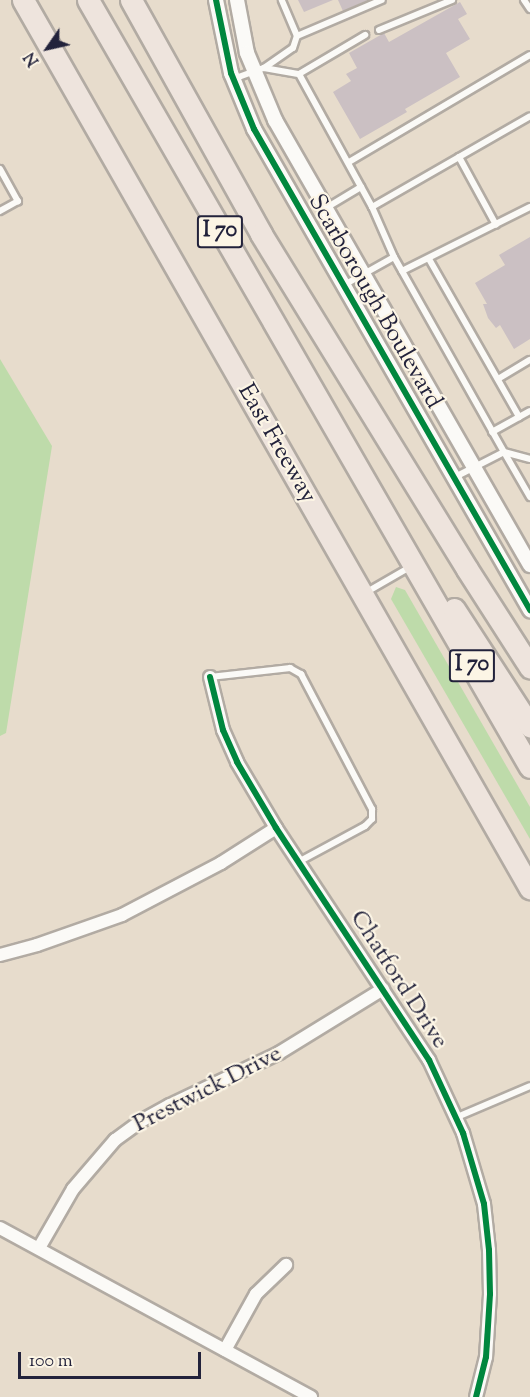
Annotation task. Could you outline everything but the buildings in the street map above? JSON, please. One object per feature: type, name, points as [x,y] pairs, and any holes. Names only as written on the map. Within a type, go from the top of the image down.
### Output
[{"type":"highway","name":"East Freeway","points":[[22,0],[530,888]]},
{"type":"highway","name":"I 70","points":[[88,0],[530,767]]},
{"type":"highway","points":[[131,0],[261,234],[530,667]]},
{"type":"highway","points":[[413,565],[456,612],[530,726]]},
{"type":"highway","points":[[496,614],[530,675]]},
{"type":"highway","points":[[444,741],[530,904]]},
{"type":"street","name":"Scarborough Boulevard","points":[[216,0],[223,46],[233,79],[254,129],[530,610]]},
{"type":"street","name":"Scarborough Boulevard","points":[[237,0],[244,38],[259,70],[275,120],[530,565]]},
{"type":"street","name":"Chatford Drive","points":[[210,677],[222,730],[237,762],[276,828],[300,861],[429,1060],[457,1117],[484,1204],[489,1250],[490,1294],[486,1357],[476,1397]]},
{"type":"street","points":[[0,955],[37,945],[122,915],[221,863],[276,828]]},
{"type":"street","name":"Prestwick Drive","points":[[39,1248],[73,1189],[115,1140],[170,1105],[279,1053],[383,989]]},
{"type":"street","points":[[0,1228],[311,1397]]},
{"type":"street","points":[[225,1350],[256,1294],[286,1265]]},
{"type":"lane","points":[[233,79],[259,70],[293,48],[297,36],[282,0]]},
{"type":"lane","points":[[297,36],[382,0]]},
{"type":"lane","points":[[379,30],[452,0]]},
{"type":"lane","points":[[524,0],[530,9]]},
{"type":"lane","points":[[259,70],[299,74],[365,35]]},
{"type":"lane","points":[[349,162],[530,55]]},
{"type":"lane","points":[[299,74],[349,162],[394,257],[530,497]]},
{"type":"lane","points":[[372,207],[530,116]]},
{"type":"lane","points":[[459,156],[496,225]]},
{"type":"lane","points":[[0,169],[18,201],[0,211]]},
{"type":"lane","points":[[325,209],[361,187]]},
{"type":"lane","points":[[402,271],[429,260],[530,207]]},
{"type":"lane","points":[[344,285],[394,257]]},
{"type":"lane","points":[[429,260],[519,417]]},
{"type":"lane","points":[[498,379],[530,360]]},
{"type":"lane","points":[[492,432],[530,411]]},
{"type":"lane","points":[[454,478],[504,452],[530,459]]},
{"type":"lane","points":[[362,595],[413,565]]},
{"type":"lane","points":[[210,677],[290,668],[300,674],[372,809],[372,819],[365,826],[300,861]]},
{"type":"lane","points":[[457,1117],[530,1086]]},
{"type":"green space","points":[[0,359],[52,446],[6,733],[0,736]]},
{"type":"green space","points":[[396,587],[405,590],[530,807],[530,839],[391,599]]},
{"type":"cycle path","points":[[216,0],[231,73],[254,129],[530,610]]},
{"type":"cycle path","points":[[210,677],[223,730],[237,762],[276,828],[429,1060],[463,1133],[484,1204],[489,1250],[490,1294],[486,1357],[476,1397]]}]
